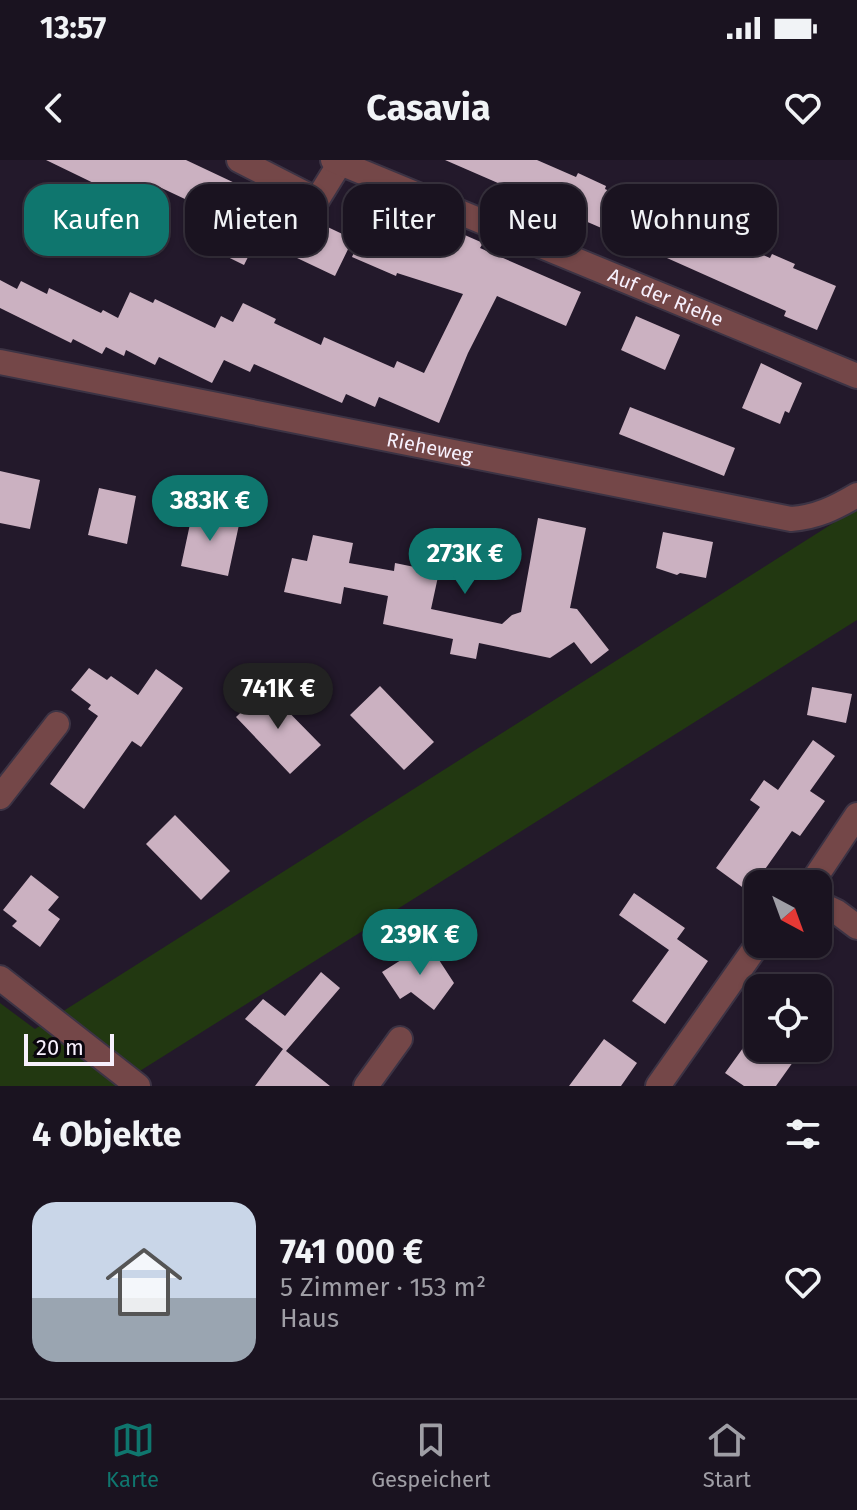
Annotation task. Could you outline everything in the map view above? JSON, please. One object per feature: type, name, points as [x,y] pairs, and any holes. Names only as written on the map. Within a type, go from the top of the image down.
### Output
[{"type":"street","name":"Auf der Riehe","points":[[239,160],[317,200],[336,162],[857,376]]},
{"type":"street","name":"Rieheweg","points":[[0,362],[791,519],[816,516],[857,495]]},
{"type":"street","points":[[0,797],[57,724]]},
{"type":"street","points":[[820,870],[857,815]]},
{"type":"street","points":[[832,910],[857,927]]},
{"type":"street","points":[[658,1086],[748,958]]},
{"type":"street","points":[[0,978],[138,1086]]},
{"type":"street","points":[[366,1086],[400,1039]]},
{"type":"green space","points":[[857,508],[857,620],[116,1086],[0,1086],[0,1003],[35,1029]]},
{"type":"building","points":[[46,160],[186,160],[237,184],[185,184],[185,199],[169,192],[169,184],[96,184]]},
{"type":"building","points":[[445,160],[537,160],[576,177],[578,173],[602,184],[602,228],[586,221],[586,184],[500,184]]},
{"type":"building","points":[[327,227],[343,234],[345,256],[335,276],[293,256],[327,256]]},
{"type":"building","points":[[464,235],[480,242],[480,256],[498,256],[581,292],[566,326],[497,296],[468,353],[439,423],[379,397],[375,407],[346,394],[342,403],[254,364],[250,372],[224,360],[212,383],[159,357],[155,365],[126,350],[124,356],[106,347],[102,354],[73,339],[71,343],[0,308],[0,280],[17,289],[21,281],[47,294],[49,288],[118,318],[130,292],[153,303],[155,299],[215,328],[221,316],[233,322],[243,303],[276,319],[274,323],[321,345],[324,337],[394,368],[397,361],[424,373],[463,294],[397,273],[396,276],[352,257],[464,256]]},
{"type":"building","points":[[226,256],[248,256],[244,265]]},
{"type":"building","points":[[662,256],[777,256],[795,264],[793,268],[836,286],[817,330],[784,316],[786,311]]},
{"type":"building","points":[[636,316],[680,335],[665,370],[621,350]]},
{"type":"building","points":[[761,363],[802,383],[789,413],[785,411],[780,424],[742,408]]},
{"type":"building","points":[[630,407],[735,448],[724,476],[619,434]]},
{"type":"building","points":[[0,471],[40,480],[30,529],[0,523]]},
{"type":"building","points":[[99,488],[136,496],[127,544],[88,535]]},
{"type":"building","points":[[193,510],[240,520],[228,576],[181,566]]},
{"type":"building","points":[[538,518],[586,528],[570,608],[577,609],[609,650],[591,664],[574,642],[550,658],[479,643],[476,659],[450,654],[453,639],[383,624],[388,596],[344,587],[341,604],[284,592],[292,558],[307,561],[313,535],[353,543],[349,563],[394,571],[395,563],[439,572],[431,609],[502,624],[521,612]]},
{"type":"building","points":[[663,532],[713,542],[706,578],[677,575],[656,568]]},
{"type":"building","points":[[89,668],[107,680],[111,676],[138,695],[156,669],[183,688],[141,747],[132,741],[84,809],[50,784],[98,716],[88,709],[91,705],[71,690]]},
{"type":"building","points":[[380,686],[434,742],[404,770],[350,715]]},
{"type":"building","points":[[812,687],[852,694],[846,723],[807,715]]},
{"type":"building","points":[[266,689],[321,745],[290,774],[236,717]]},
{"type":"building","points":[[813,740],[835,756],[810,791],[825,801],[800,836],[792,831],[765,870],[744,870],[744,888],[716,868],[760,807],[750,800],[764,780],[778,790]]},
{"type":"building","points":[[175,815],[230,871],[201,900],[146,844]]},
{"type":"building","points":[[31,875],[59,897],[48,910],[60,919],[40,947],[12,926],[17,921],[3,910]]},
{"type":"building","points":[[634,893],[685,928],[677,939],[708,961],[665,1024],[632,1001],[669,950],[619,915]]},
{"type":"building","points":[[428,943],[454,983],[434,1010],[411,992],[400,999],[382,972]]},
{"type":"building","points":[[321,972],[340,988],[286,1051],[330,1086],[255,1086],[283,1049],[245,1019],[263,999],[285,1016]]},
{"type":"building","points":[[604,1039],[637,1063],[621,1086],[569,1086]]},
{"type":"building","points":[[743,1048],[744,1062],[793,1062],[776,1086],[744,1086],[725,1073]]}]
